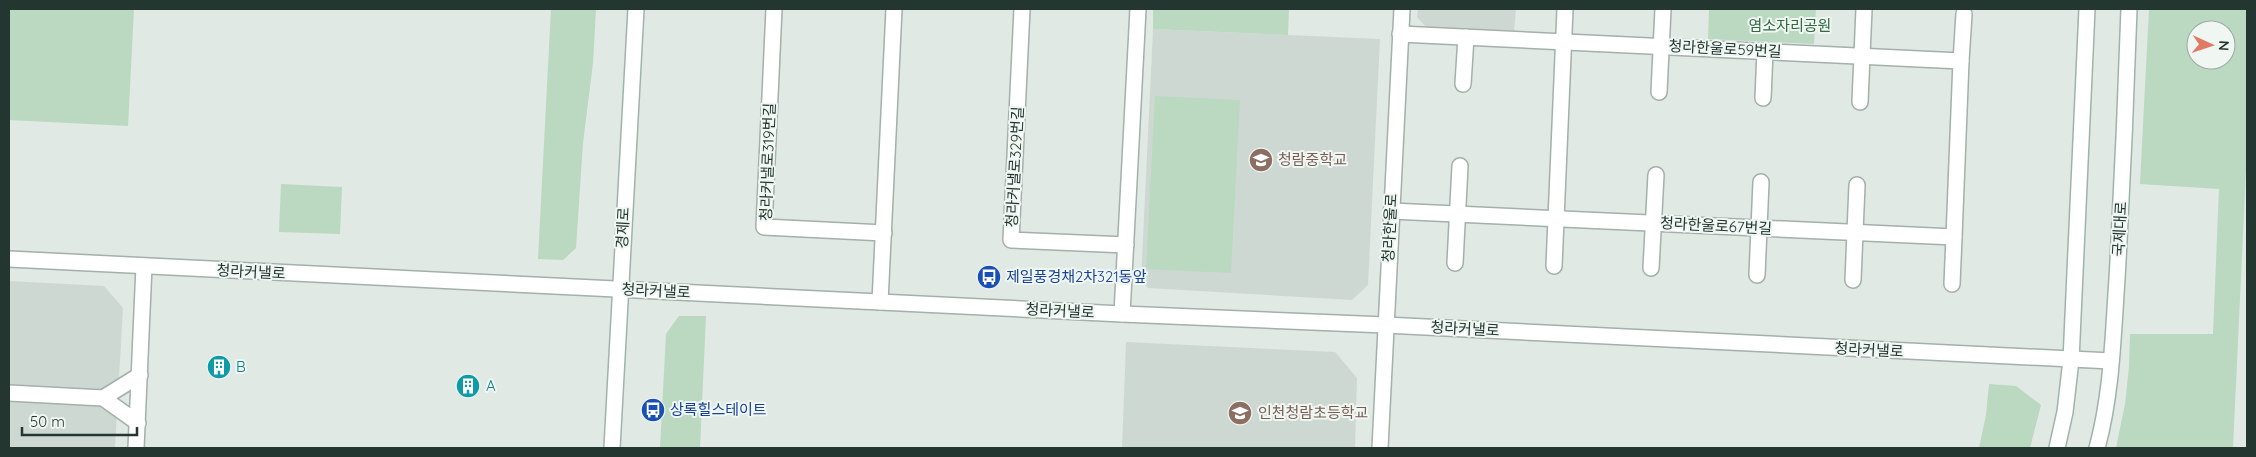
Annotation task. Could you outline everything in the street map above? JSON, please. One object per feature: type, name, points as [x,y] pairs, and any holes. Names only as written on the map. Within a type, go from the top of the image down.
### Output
[{"type":"street","name":"경제로","points":[[612,448],[636,9]]},
{"type":"street","name":"청라커낼로319번길","points":[[774,9],[764,227],[884,233]]},
{"type":"street","points":[[880,302],[894,9]]},
{"type":"street","name":"청라커낼로329번길","points":[[1022,9],[1011,240],[1126,245]]},
{"type":"street","points":[[1122,314],[1138,9]]},
{"type":"street","name":"청라한울로","points":[[1380,448],[1402,9]]},
{"type":"street","points":[[1554,266],[1565,9]]},
{"type":"street","points":[[1659,92],[1663,9]]},
{"type":"street","points":[[1860,102],[1864,9]]},
{"type":"street","points":[[2057,448],[2065,412],[2071,360],[2087,9]]},
{"type":"street","name":"국제대로","points":[[2097,448],[2108,397],[2112,361],[2122,201],[2129,9]]},
{"type":"street","points":[[1952,284],[1964,14]]},
{"type":"street","name":"청라한울로59번길","points":[[1400,34],[1961,61]]},
{"type":"street","points":[[1464,84],[1466,37]]},
{"type":"street","points":[[1763,98],[1765,51]]},
{"type":"street","points":[[1455,263],[1460,166]]},
{"type":"street","points":[[1651,268],[1656,175]]},
{"type":"street","points":[[1757,275],[1761,182]]},
{"type":"street","points":[[1853,280],[1857,185]]},
{"type":"street","name":"청라한울로67번길","points":[[1391,211],[1954,237]]},
{"type":"street","name":"청라커낼로","points":[[9,259],[2112,361]]},
{"type":"street","points":[[136,448],[144,266]]},
{"type":"street","points":[[103,398],[140,376]]},
{"type":"street","points":[[9,393],[103,398],[138,423]]},
{"type":"shaded area","points":[[1418,9],[1516,9],[1514,31],[1426,27],[1417,17]]},
{"type":"shaded area","name":"청람중학교","points":[[1153,29],[1380,39],[1368,285],[1352,300],[1148,288],[1141,280]]},
{"type":"shaded area","points":[[9,281],[104,286],[123,308],[115,448],[9,448]]},
{"type":"shaded area","name":"인천청람초등학교","points":[[1126,342],[1335,352],[1357,378],[1355,448],[1122,448]]},
{"type":"green space","points":[[9,9],[134,9],[128,126],[9,120]]},
{"type":"green space","points":[[551,9],[596,9],[593,63],[583,143],[576,248],[563,260],[538,259]]},
{"type":"green space","points":[[1153,9],[1289,9],[1288,35],[1153,29]]},
{"type":"green space","name":"염소자리공원","points":[[1709,9],[1816,9],[1814,44],[1708,39]]},
{"type":"green space","points":[[2149,9],[2247,9],[2247,149],[2233,448],[2116,448],[2125,404],[2130,334],[2213,334],[2219,189],[2140,184]]},
{"type":"green space","points":[[1155,96],[1240,100],[1231,273],[1146,269]]},
{"type":"green space","points":[[281,184],[342,187],[340,234],[279,232]]},
{"type":"green space","points":[[679,316],[706,316],[700,448],[660,448],[666,334]]},
{"type":"green space","points":[[1989,384],[2016,386],[2041,405],[2030,448],[1979,448],[1986,415]]},
{"type":"place","name":"청람중학교","points":[[1261,160]]},
{"type":"place","name":"제일풍경채2차321동앞","points":[[989,277]]},
{"type":"place","name":"B","points":[[219,367]]},
{"type":"place","name":"A","points":[[468,386]]},
{"type":"place","name":"상록힐스테이트","points":[[653,410]]},
{"type":"place","name":"인천청람초등학교","points":[[1240,413]]}]
